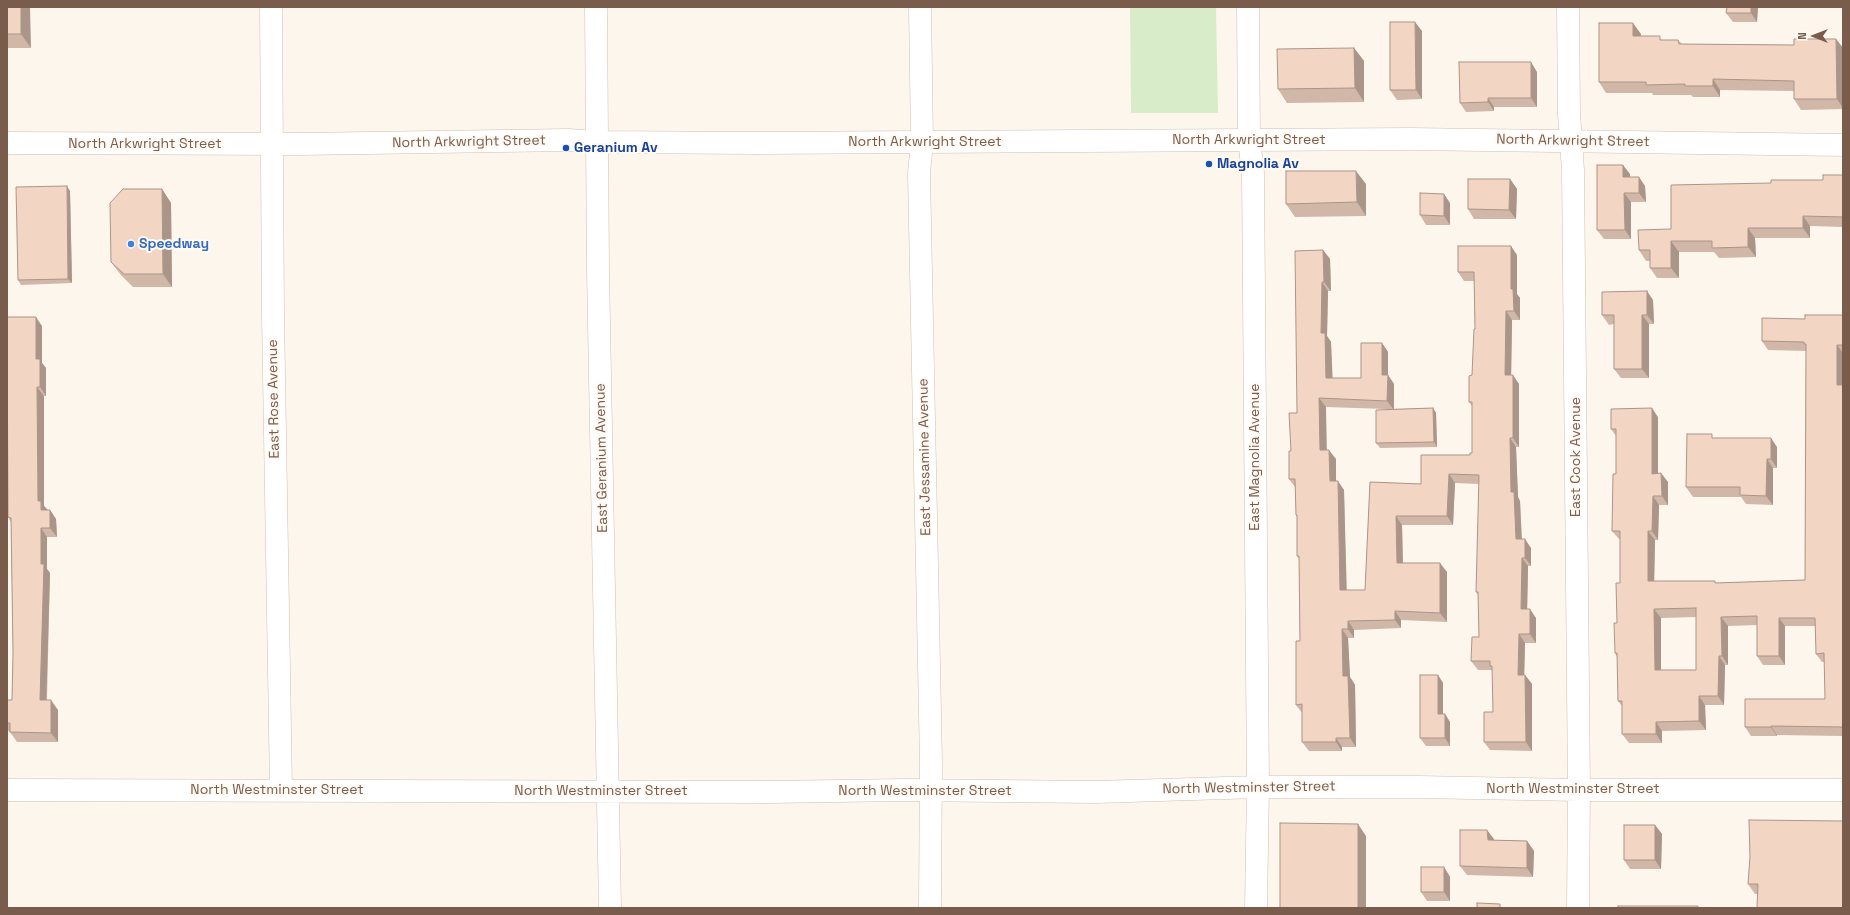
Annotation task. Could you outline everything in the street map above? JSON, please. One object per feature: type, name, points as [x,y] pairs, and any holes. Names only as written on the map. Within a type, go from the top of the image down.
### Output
[{"type":"street","name":"East Rose Avenue","points":[[271,7],[273,322],[281,790]]},
{"type":"street","name":"East Geranium Avenue","points":[[596,7],[596,142],[610,908]]},
{"type":"street","name":"East Jessamine Avenue","points":[[920,7],[922,142],[919,174],[932,791],[930,908]]},
{"type":"street","name":"East Magnolia Avenue","points":[[1248,7],[1249,140],[1253,173],[1258,787],[1256,908]]},
{"type":"street","name":"East Cook Avenue","points":[[1568,7],[1569,114],[1572,142],[1573,178],[1579,790],[1578,908]]},
{"type":"street","name":"North Arkwright Street","points":[[7,143],[272,144],[568,140],[596,142],[759,143],[1410,139],[1843,145]]},
{"type":"street","name":"North Westminster Street","points":[[7,790],[1096,792],[1258,787],[1418,787],[1579,790],[1843,790]]},
{"type":"green space","points":[[1130,7],[1216,7],[1218,113],[1131,113]]},
{"type":"building","points":[[7,7],[21,7],[21,34],[7,34]]},
{"type":"building","points":[[1727,7],[1751,7],[1751,13],[1726,13]]},
{"type":"building","points":[[1390,22],[1415,22],[1416,90],[1390,90]]},
{"type":"building","points":[[1599,23],[1633,23],[1633,36],[1660,36],[1660,40],[1678,40],[1679,44],[1794,45],[1794,39],[1836,39],[1837,99],[1794,99],[1794,81],[1713,79],[1713,86],[1685,86],[1685,84],[1646,85],[1646,82],[1599,82]]},
{"type":"building","points":[[1354,48],[1355,88],[1278,89],[1277,49]]},
{"type":"building","points":[[1459,62],[1531,62],[1531,98],[1488,98],[1488,102],[1460,103]]},
{"type":"building","points":[[1597,165],[1623,165],[1623,177],[1639,177],[1639,193],[1624,193],[1625,230],[1597,230]]},
{"type":"building","points":[[1286,171],[1356,171],[1357,202],[1286,204]]},
{"type":"building","points":[[1823,175],[1843,175],[1843,217],[1803,216],[1803,228],[1748,228],[1748,247],[1712,248],[1712,241],[1671,241],[1671,268],[1650,268],[1650,250],[1639,250],[1638,230],[1671,229],[1671,185],[1771,183],[1771,180],[1823,180]]},
{"type":"building","points":[[1468,179],[1510,179],[1509,210],[1468,209]]},
{"type":"building","points":[[67,186],[68,279],[18,280],[16,187]]},
{"type":"building","points":[[123,189],[162,189],[163,274],[124,274],[111,262],[110,203]]},
{"type":"building","points":[[1420,193],[1444,194],[1444,216],[1420,215]]},
{"type":"building","points":[[1458,246],[1511,246],[1511,289],[1513,289],[1514,311],[1506,311],[1505,375],[1513,375],[1513,438],[1510,438],[1511,492],[1514,492],[1516,539],[1525,539],[1525,558],[1522,558],[1521,609],[1530,609],[1530,634],[1519,634],[1518,675],[1525,675],[1526,742],[1484,742],[1484,712],[1493,712],[1492,666],[1490,666],[1490,661],[1471,661],[1472,637],[1479,637],[1478,592],[1476,592],[1479,475],[1449,474],[1447,516],[1396,516],[1397,563],[1440,563],[1440,613],[1395,611],[1395,620],[1348,621],[1348,629],[1342,629],[1343,676],[1348,676],[1350,738],[1336,738],[1336,742],[1302,742],[1302,704],[1296,705],[1296,641],[1300,641],[1297,515],[1295,479],[1289,479],[1289,451],[1291,451],[1289,413],[1297,413],[1295,251],[1323,250],[1324,282],[1322,282],[1321,333],[1325,333],[1326,378],[1361,378],[1361,343],[1382,343],[1382,375],[1388,375],[1387,401],[1319,398],[1320,450],[1329,450],[1330,481],[1338,481],[1340,590],[1365,590],[1370,482],[1421,484],[1421,455],[1470,455],[1470,453],[1472,453],[1472,402],[1469,402],[1469,376],[1472,375],[1475,329],[1474,272],[1458,272]]},
{"type":"building","points":[[1647,291],[1647,315],[1642,315],[1642,369],[1614,369],[1614,315],[1602,315],[1602,292]]},
{"type":"building","points":[[1805,315],[1843,315],[1843,345],[1837,345],[1837,385],[1843,385],[1843,727],[1745,727],[1745,699],[1825,699],[1824,653],[1816,654],[1815,618],[1779,618],[1779,656],[1757,656],[1757,616],[1721,617],[1722,656],[1719,656],[1718,696],[1699,696],[1699,721],[1656,722],[1656,734],[1622,734],[1622,701],[1618,701],[1617,653],[1615,653],[1614,623],[1617,623],[1616,583],[1620,583],[1620,531],[1612,531],[1613,474],[1616,474],[1616,429],[1611,429],[1611,409],[1652,408],[1652,474],[1661,473],[1662,496],[1653,496],[1652,531],[1648,531],[1648,581],[1715,581],[1715,583],[1805,580],[1806,344],[1804,344],[1804,342],[1762,341],[1762,318],[1805,319]],"holes":[[[1696,608],[1696,670],[1655,670],[1654,609]]]},
{"type":"building","points":[[7,317],[36,317],[36,359],[40,359],[40,387],[37,387],[38,501],[41,501],[41,510],[50,510],[50,528],[41,528],[41,564],[44,564],[40,700],[51,700],[51,733],[10,732],[10,723],[7,723],[7,700],[12,700],[13,653],[11,518],[8,517]]},
{"type":"building","points":[[1433,408],[1434,442],[1376,443],[1376,410]]},
{"type":"building","points":[[1687,434],[1712,434],[1712,438],[1771,438],[1771,459],[1767,459],[1766,496],[1740,495],[1740,487],[1686,487]]},
{"type":"building","points":[[1420,675],[1438,675],[1438,714],[1445,714],[1445,738],[1420,738]]},
{"type":"building","points":[[1749,820],[1843,821],[1843,908],[1757,908],[1758,884],[1748,884],[1750,857]]},
{"type":"building","points":[[1280,823],[1358,824],[1358,908],[1280,908]]},
{"type":"building","points":[[1624,825],[1655,825],[1655,860],[1624,860]]},
{"type":"building","points":[[1460,830],[1487,830],[1488,840],[1527,841],[1527,868],[1460,866]]},
{"type":"building","points":[[1421,867],[1444,867],[1444,892],[1421,892]]},
{"type":"building","points":[[1477,903],[1500,904],[1500,908],[1477,908]]},
{"type":"building","points":[[1618,906],[1698,906],[1698,908],[1618,908]]},
{"type":"place","name":"Geranium Av","points":[[566,148]]},
{"type":"place","name":"Magnolia Av","points":[[1209,164]]},
{"type":"place","name":"Speedway","points":[[131,244]]}]
